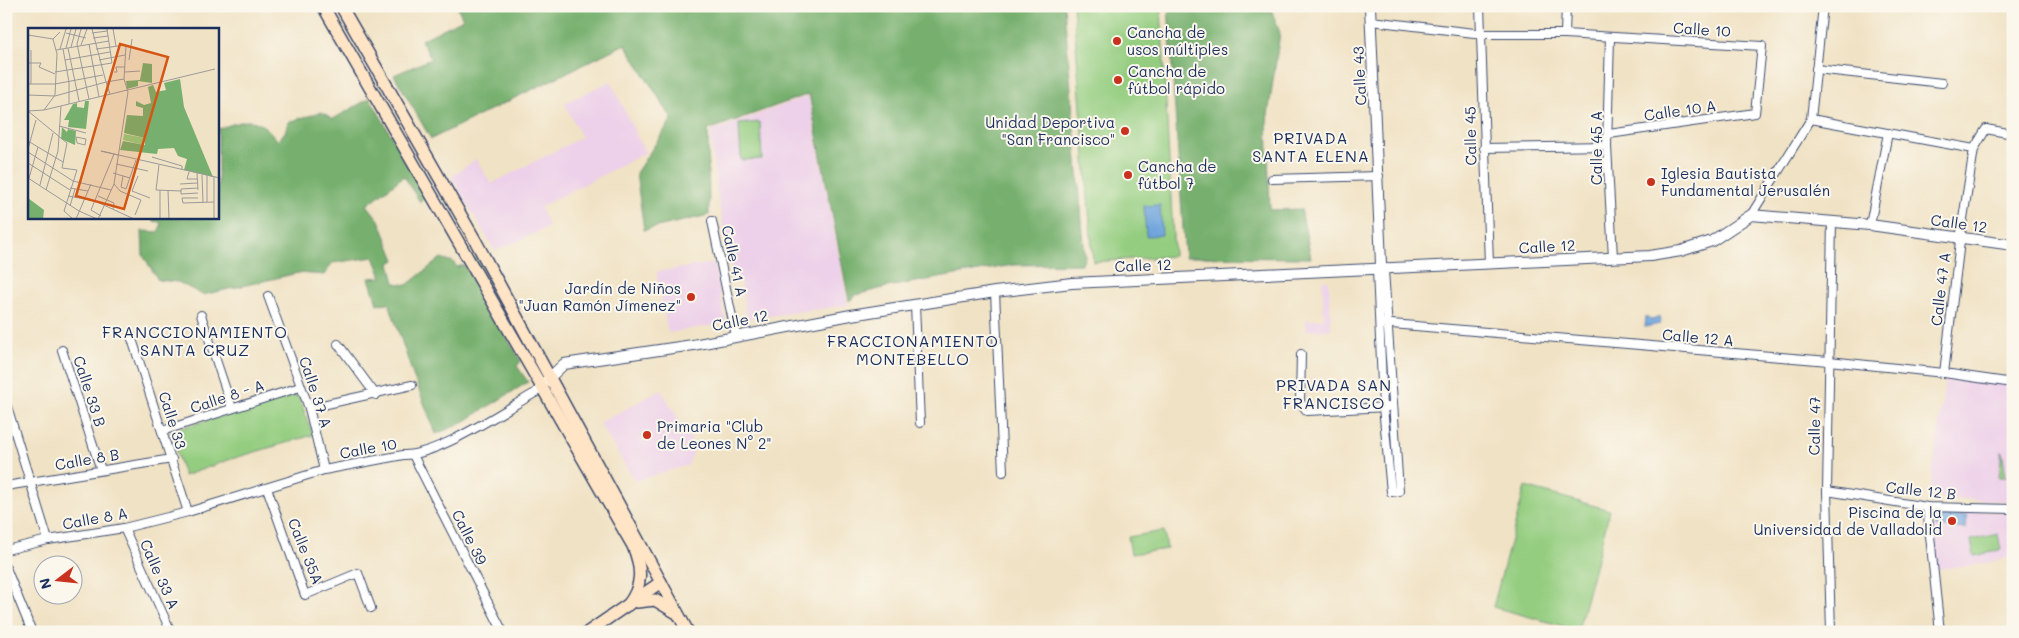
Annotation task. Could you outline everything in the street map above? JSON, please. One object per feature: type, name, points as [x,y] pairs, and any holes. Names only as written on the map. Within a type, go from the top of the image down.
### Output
[{"type":"main road","points":[[322,6],[637,557],[640,581],[635,596],[628,605]]},
{"type":"main road","points":[[341,6],[550,376],[688,632]]},
{"type":"main road","points":[[460,248],[474,240]]},
{"type":"main road","points":[[588,632],[661,582]]},
{"type":"main road","points":[[628,605],[643,600],[655,600],[668,606],[681,620]]},
{"type":"street","name":"Calle 43","points":[[1370,6],[1379,176],[1381,268]]},
{"type":"street","name":"Calle 45","points":[[1480,6],[1483,34],[1484,148],[1489,264]]},
{"type":"street","points":[[1565,34],[1566,6]]},
{"type":"street","points":[[1824,6],[1811,119],[1974,149],[1986,129],[2013,134]]},
{"type":"street","name":"Calle 10","points":[[1371,21],[1483,34],[1565,34],[1762,46],[1755,113]]},
{"type":"street","name":"Calle 45 A","points":[[1610,37],[1609,134],[1607,146],[1613,258]]},
{"type":"street","points":[[1816,69],[1942,83]]},
{"type":"street","name":"Calle 10 A","points":[[1609,134],[1755,113]]},
{"type":"street","name":"Calle 12","points":[[541,387],[564,364],[995,292],[1098,281],[1650,256],[1705,244],[1751,215],[1811,119]]},
{"type":"street","points":[[1870,226],[1888,133]]},
{"type":"street","points":[[1484,148],[1607,146]]},
{"type":"street","name":"Calle 47 A","points":[[1944,372],[1974,149]]},
{"type":"street","points":[[1272,179],[1379,176]]},
{"type":"street","name":"Calle 12","points":[[1751,215],[1832,221],[2013,245]]},
{"type":"street","name":"Calle 41 A","points":[[712,221],[736,336]]},
{"type":"street","name":"Calle 47","points":[[1831,632],[1827,491],[1832,221]]},
{"type":"street","points":[[1381,268],[1380,323],[1387,407],[1391,492],[1399,491],[1387,407],[1389,325],[1381,268]]},
{"type":"street","points":[[995,292],[1003,472]]},
{"type":"street","name":"Calle 37 A","points":[[268,296],[309,408],[324,470]]},
{"type":"street","points":[[915,305],[920,423]]},
{"type":"street","points":[[201,315],[232,408]]},
{"type":"street","name":"Calle 12 A","points":[[1380,323],[1829,361],[1944,372],[2013,383]]},
{"type":"street","name":"Calle 33","points":[[131,336],[188,512]]},
{"type":"street","points":[[338,344],[376,395]]},
{"type":"street","name":"Calle 33 B","points":[[62,350],[101,470]]},
{"type":"street","points":[[1301,354],[1300,402],[1307,411],[1387,407]]},
{"type":"street","points":[[309,408],[376,395],[412,385]]},
{"type":"street","name":"Calle 8 - A","points":[[162,431],[300,387]]},
{"type":"street","name":"Calle 10","points":[[188,512],[324,470],[403,455],[413,455],[462,434],[535,393],[541,387]]},
{"type":"street","points":[[6,403],[48,540]]},
{"type":"street","name":"Calle 39","points":[[413,455],[503,632]]},
{"type":"street","name":"Calle 8 B","points":[[6,486],[172,460]]},
{"type":"street","name":"Calle 35A","points":[[267,488],[305,595],[358,573],[371,608]]},
{"type":"street","name":"Calle 12 B","points":[[1827,491],[1926,507],[2013,509]]},
{"type":"street","points":[[1926,507],[1940,632]]},
{"type":"street","name":"Calle 8 A","points":[[6,550],[48,540],[124,528],[188,512]]},
{"type":"street","name":"Calle 33 A","points":[[124,528],[170,632]]},
{"type":"street","points":[[6,568],[32,632]]},
{"type":"shaded area","points":[[611,81],[645,153],[540,207],[549,227],[495,251],[451,177],[476,159],[491,184],[582,137],[564,103]]},
{"type":"shaded area","points":[[808,96],[848,305],[747,319],[740,279],[733,280],[717,193],[710,132]]},
{"type":"shaded area","name":"Jardín de Niños \"Juan Ramón Jímenez\"","points":[[714,263],[726,323],[668,333],[656,272]]},
{"type":"shaded area","points":[[1322,280],[1329,280],[1331,330],[1306,330],[1306,320],[1324,319]]},
{"type":"shaded area","points":[[1946,374],[2013,384],[2013,502],[1929,497]]},
{"type":"shaded area","name":"Primaria \"Club de Leones N° 2\"","points":[[661,390],[695,447],[688,465],[635,481],[599,423]]},
{"type":"shaded area","points":[[1932,509],[2013,513],[2013,556],[1981,564],[1937,569]]},
{"type":"green space","points":[[457,6],[1064,6],[1085,257],[1082,264],[1013,265],[887,287],[856,295],[849,301],[809,94],[708,130],[709,215],[644,230],[636,173],[672,119],[625,44],[431,139],[394,75],[431,59],[421,40],[463,19]]},
{"type":"green space","name":"Unidad Deportiva \"San Francisco\"","points":[[1073,6],[1161,6],[1174,256],[1093,262]]},
{"type":"green space","points":[[1168,6],[1270,6],[1280,33],[1267,122],[1270,210],[1301,209],[1311,258],[1185,257]]},
{"type":"green space","points":[[370,98],[426,197],[420,202],[404,176],[367,205],[379,220],[395,260],[390,263],[395,283],[407,285],[441,258],[453,262],[457,267],[464,265],[521,361],[517,366],[528,382],[460,424],[436,434],[413,375],[389,303],[377,304],[369,278],[382,277],[374,257],[332,263],[325,275],[298,273],[203,295],[178,282],[158,280],[143,255],[142,231],[158,232],[161,226],[160,222],[154,221],[153,219],[219,219],[219,129],[244,121],[251,121],[264,126],[278,141],[285,132],[288,122],[322,112],[333,119]]},
{"type":"green space","points":[[760,122],[762,159],[741,160],[739,124]]},
{"type":"green space","points":[[473,259],[477,259],[536,366]]},
{"type":"green space","points":[[294,396],[299,397],[313,435],[231,459],[184,476],[170,431]]},
{"type":"green space","points":[[2002,451],[2006,477],[1999,477]]},
{"type":"green space","points":[[1525,487],[1610,510],[1578,630],[1493,607]]},
{"type":"green space","points":[[1164,531],[1167,549],[1131,554],[1128,537]]},
{"type":"green space","points":[[1998,534],[2001,550],[1974,556],[1971,540]]},
{"type":"water","points":[[1160,205],[1162,235],[1146,236],[1144,206]]},
{"type":"water","points":[[1646,316],[1652,320],[1660,317],[1661,322],[1660,324],[1645,327]]},
{"type":"water","name":"Piscina de la Universidad de Valladolid","points":[[1937,514],[1967,516],[1966,529],[1936,527]]},
{"type":"place","name":"Cancha de usos múltiples","points":[[1117,41]]},
{"type":"place","name":"Cancha de fútbol rápido","points":[[1118,80]]},
{"type":"place","name":"Unidad Deportiva \"San Francisco\"","points":[[1125,131]]},
{"type":"place","name":"Cancha de fútbol 7","points":[[1128,175]]},
{"type":"place","name":"Iglesia Bautista Fundamental Jerusalén","points":[[1651,182]]},
{"type":"place","name":"Jardín de Niños \"Juan Ramón Jímenez\"","points":[[691,297]]},
{"type":"place","name":"Primaria \"Club de Leones N° 2\"","points":[[647,435]]},
{"type":"place","name":"Piscina de la Universidad de Valladolid","points":[[1952,521]]},
{"type":"district","name":"PRIVADA SANTA ELENA","points":[[1311,146]]},
{"type":"district","name":"FRANCCIONAMIENTO SANTA CRUZ","points":[[195,340]]},
{"type":"district","name":"FRACCIONAMIENTO MONTEBELLO","points":[[913,349]]},
{"type":"district","name":"PRIVADA SAN FRANCISCO","points":[[1334,393]]}]
